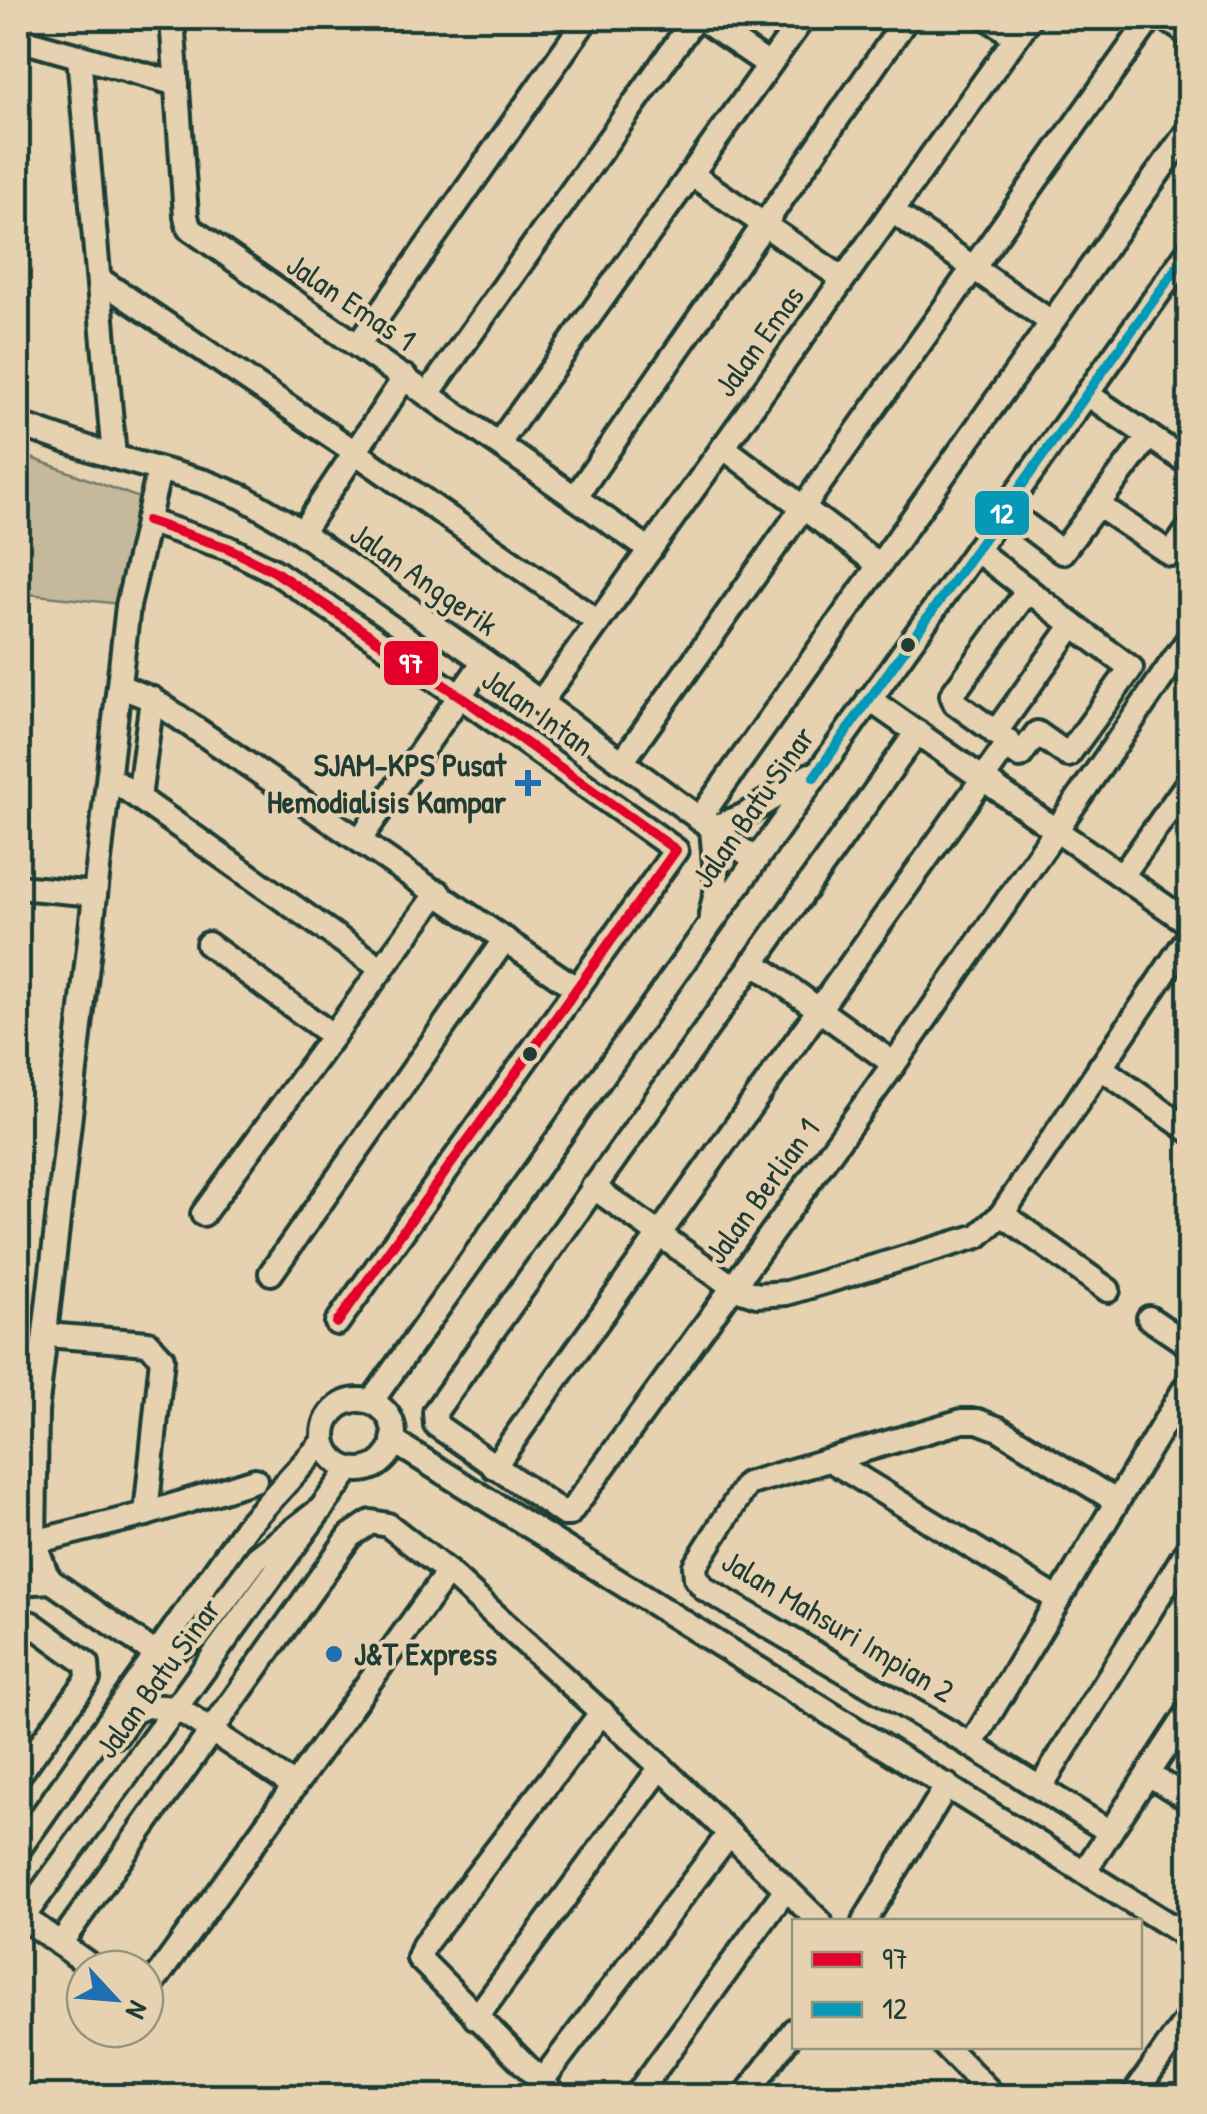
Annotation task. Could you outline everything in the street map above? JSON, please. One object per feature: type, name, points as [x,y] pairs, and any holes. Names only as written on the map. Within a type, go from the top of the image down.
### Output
[{"type":"street","name":"Jalan Emas 1","points":[[172,18],[189,228],[650,550]]},
{"type":"street","points":[[358,345],[587,18]]},
{"type":"street","points":[[428,394],[698,18],[769,65]]},
{"type":"street","points":[[499,443],[803,18]]},
{"type":"street","points":[[576,496],[907,18]]},
{"type":"street","points":[[988,18],[1016,37]]},
{"type":"street","name":"Jalan Emas","points":[[541,702],[1030,18]]},
{"type":"street","points":[[622,762],[1151,18]]},
{"type":"street","points":[[1165,18],[1190,35]]},
{"type":"street","points":[[18,40],[178,84]]},
{"type":"street","points":[[78,56],[114,458]]},
{"type":"street","points":[[706,929],[717,888],[706,823],[879,566],[1190,128]]},
{"type":"street","points":[[691,174],[843,280]]},
{"type":"street","points":[[892,211],[1051,322]]},
{"type":"street","name":"Jalan Batu Sinar","points":[[370,1402],[1190,249]]},
{"type":"street","points":[[99,280],[598,622]]},
{"type":"street","points":[[302,532],[404,378]]},
{"type":"street","points":[[1087,394],[1190,464]]},
{"type":"street","name":"Jalan Anggerik","points":[[18,424],[243,497],[302,532],[756,860]]},
{"type":"street","points":[[1004,509],[1062,552],[1149,436]]},
{"type":"street","points":[[724,447],[879,566]]},
{"type":"street","points":[[158,470],[128,606],[46,1334],[27,1412],[26,1544],[51,1582],[156,1654],[198,1637],[256,1558],[322,1508]]},
{"type":"street","points":[[1098,505],[1171,554],[1186,540]]},
{"type":"street","name":"Jalan Intan","points":[[147,521],[228,548],[274,571],[460,696],[676,850],[577,989]]},
{"type":"street","points":[[976,550],[1130,668],[1068,754],[1037,733],[1020,756],[955,703],[952,695],[1028,590]]},
{"type":"street","points":[[917,732],[435,1412],[436,1425],[494,1467],[984,779],[1001,740],[1073,625]]},
{"type":"street","name":"Jalan Berlian 1","points":[[494,1467],[558,1511],[569,1514],[894,1064],[1190,637]]},
{"type":"street","points":[[361,838],[484,661]]},
{"type":"street","points":[[119,686],[152,699],[577,989],[337,1323]]},
{"type":"street","points":[[138,798],[152,699]]},
{"type":"street","points":[[870,700],[1190,924]]},
{"type":"street","points":[[706,823],[743,816],[820,769]]},
{"type":"street","points":[[109,777],[382,969]]},
{"type":"street","points":[[1122,876],[1190,780]]},
{"type":"street","points":[[18,886],[95,894]]},
{"type":"street","points":[[203,1214],[438,892]]},
{"type":"street","points":[[593,1187],[733,1287],[757,1295],[787,1293],[978,1236],[1002,1214],[1190,935]]},
{"type":"street","points":[[271,1273],[505,939]]},
{"type":"street","points":[[208,944],[332,1036]]},
{"type":"street","points":[[752,962],[894,1064]]},
{"type":"street","points":[[1100,1067],[1190,1131]]},
{"type":"street","points":[[1002,1214],[1108,1290]]},
{"type":"street","points":[[1149,1318],[1190,1346]]},
{"type":"street","points":[[46,1334],[148,1344],[162,1358],[146,1514]]},
{"type":"street","points":[[1110,1832],[971,1745],[1190,1380]]},
{"type":"street","points":[[358,1400],[370,1402],[379,1406],[391,1422],[390,1452],[373,1467],[350,1469],[333,1459],[324,1442],[328,1418],[336,1408],[358,1400]]},
{"type":"street","name":"Jalan Mahsuri Impian 2","points":[[971,1745],[706,1588],[696,1578],[695,1566],[747,1484],[962,1421],[978,1421],[999,1429],[1116,1501]]},
{"type":"street","points":[[393,1441],[1190,1938]]},
{"type":"street","name":"Jalan Batu Sinar","points":[[23,1842],[246,1527],[324,1442]]},
{"type":"street","points":[[832,1461],[1057,1599]]},
{"type":"street","name":"Jalan Batu Sinar","points":[[20,1921],[350,1469]]},
{"type":"street","points":[[26,1544],[146,1514],[255,1480]]},
{"type":"street","points":[[60,1944],[350,1536],[371,1522],[388,1524],[448,1572],[661,1767],[817,1919]]},
{"type":"street","points":[[1040,1788],[1190,1546]]},
{"type":"street","points":[[165,1966],[448,1572]]},
{"type":"street","points":[[18,1584],[51,1582]]},
{"type":"street","points":[[18,1627],[26,1622],[32,1624],[86,1664],[90,1672],[18,1776]]},
{"type":"street","points":[[23,1842],[72,1796],[134,1712],[146,1706],[177,1708],[294,1785]]},
{"type":"street","points":[[1085,1871],[1190,1710]]},
{"type":"street","points":[[602,1712],[424,1945],[419,1958],[549,2089],[730,1834]]},
{"type":"street","points":[[476,2018],[661,1767]]},
{"type":"street","points":[[1148,1774],[1190,1800]]},
{"type":"street","points":[[866,1919],[947,1785]]},
{"type":"street","points":[[636,2096],[786,1889]]},
{"type":"street","points":[[20,1921],[67,1949]]},
{"type":"street","points":[[1133,2096],[1190,2016]]},
{"type":"street","points":[[746,2096],[792,2033]]},
{"type":"street","points":[[947,2049],[994,2096]]},
{"type":"shaded area","points":[[18,453],[142,499],[120,604],[18,593]]},
{"type":"transit line","name":"12","points":[[814,777],[1190,249]]},
{"type":"transit line","name":"97","points":[[147,521],[228,548],[274,571],[460,696],[676,850],[337,1323]]},
{"type":"place","name":"SJAM-KPS Pusat Hemodialisis Kampar","points":[[528,783]]},
{"type":"place","name":"J&T Express","points":[[334,1654]]}]
